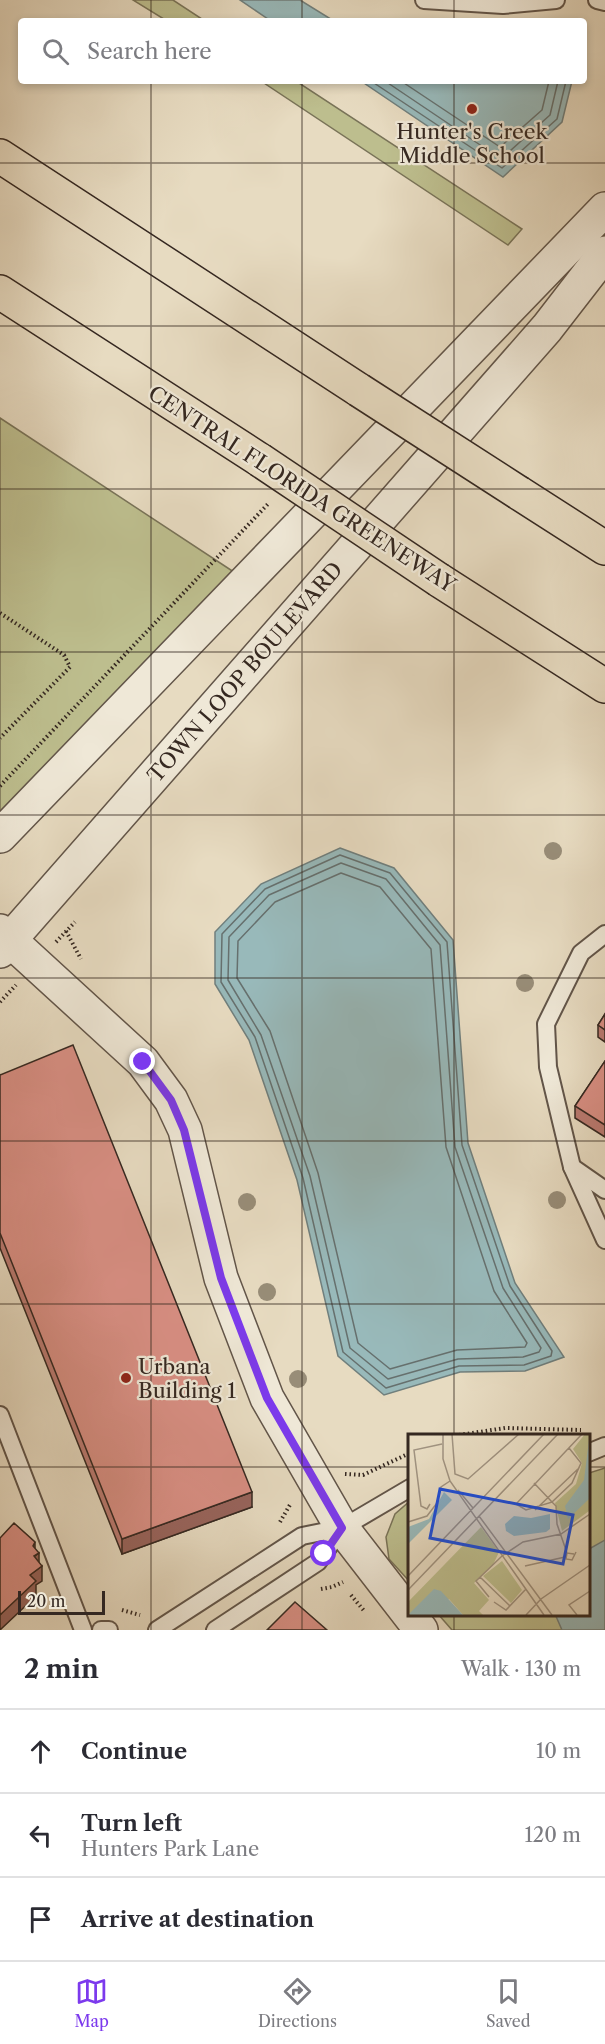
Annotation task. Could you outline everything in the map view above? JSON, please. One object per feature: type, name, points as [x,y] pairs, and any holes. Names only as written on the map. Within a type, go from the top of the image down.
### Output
[{"type":"highway","points":[[0,156],[605,548]]},
{"type":"highway","name":"CENTRAL FLORIDA GREENEWAY","points":[[0,292],[605,686]]},
{"type":"street","points":[[0,836],[605,209]]},
{"type":"street","name":"TOWN LOOP BOULEVARD","points":[[3,941],[539,337],[605,253]]},
{"type":"street","points":[[3,941],[143,1062],[171,1100],[184,1130],[221,1278],[267,1398],[342,1528],[408,1613]]},
{"type":"street","points":[[409,1615],[421,1630]]},
{"type":"lane","points":[[424,0],[503,5],[556,0]]},
{"type":"lane","points":[[597,0],[605,3]]},
{"type":"lane","points":[[605,934],[580,953],[546,1023],[548,1067],[572,1167],[605,1240]]},
{"type":"lane","points":[[572,1167],[605,1190]]},
{"type":"lane","points":[[0,1414],[83,1630]]},
{"type":"lane","points":[[590,1452],[605,1446]]},
{"type":"lane","points":[[157,1630],[302,1536],[342,1528],[408,1489]]},
{"type":"lane","points":[[215,1630],[318,1562],[342,1528]]},
{"type":"lane","points":[[101,1630],[109,1630]]},
{"type":"path","points":[[0,786],[268,504]]},
{"type":"path","points":[[0,613],[64,655],[70,667],[0,738]]},
{"type":"path","points":[[466,1434],[505,1428],[576,1431],[586,1428]]},
{"type":"path","points":[[343,1474],[363,1474],[408,1454]]},
{"type":"path","points":[[277,1528],[291,1502]]},
{"type":"path","points":[[75,1609],[95,1602],[143,1616]]},
{"type":"green space","points":[[133,0],[173,0],[200,18],[162,18]]},
{"type":"green space","points":[[266,84],[301,84],[522,229],[508,245]]},
{"type":"green space","points":[[0,418],[246,580],[0,836]]},
{"type":"green space","points":[[605,1468],[605,1630],[452,1630],[439,1615],[590,1615],[590,1473]]},
{"type":"green space","points":[[408,1503],[408,1580],[389,1559],[386,1537],[395,1514]]},
{"type":"water","points":[[240,0],[300,0],[329,18],[267,18]]},
{"type":"water","points":[[365,84],[571,84],[562,122],[503,177]]},
{"type":"water","points":[[340,848],[394,868],[453,940],[468,1143],[515,1283],[564,1357],[525,1371],[460,1372],[384,1395],[338,1356],[297,1180],[249,1040],[215,984],[215,932],[261,884]]},
{"type":"water","points":[[605,1540],[605,1630],[562,1630],[555,1615],[590,1615],[590,1548]]},
{"type":"building","points":[[605,1014],[605,1030],[598,1025]]},
{"type":"building","name":"Urbana Building 1","points":[[73,1045],[252,1492],[122,1539],[0,1233],[0,1075]]},
{"type":"building","points":[[605,1061],[605,1125],[575,1106]]},
{"type":"building","points":[[14,1523],[35,1542],[33,1546],[39,1553],[34,1556],[42,1566],[30,1575],[36,1581],[0,1615],[0,1538]]},
{"type":"building","points":[[295,1602],[327,1630],[267,1630]]},
{"type":"place","name":"Hunter's Creek Middle School","points":[[472,109]]},
{"type":"place","name":"Urbana Building 1","points":[[126,1378]]},
{"type":"route","points":[[143,1062],[171,1100],[184,1130],[221,1278],[267,1398],[342,1528],[324,1554]]}]
